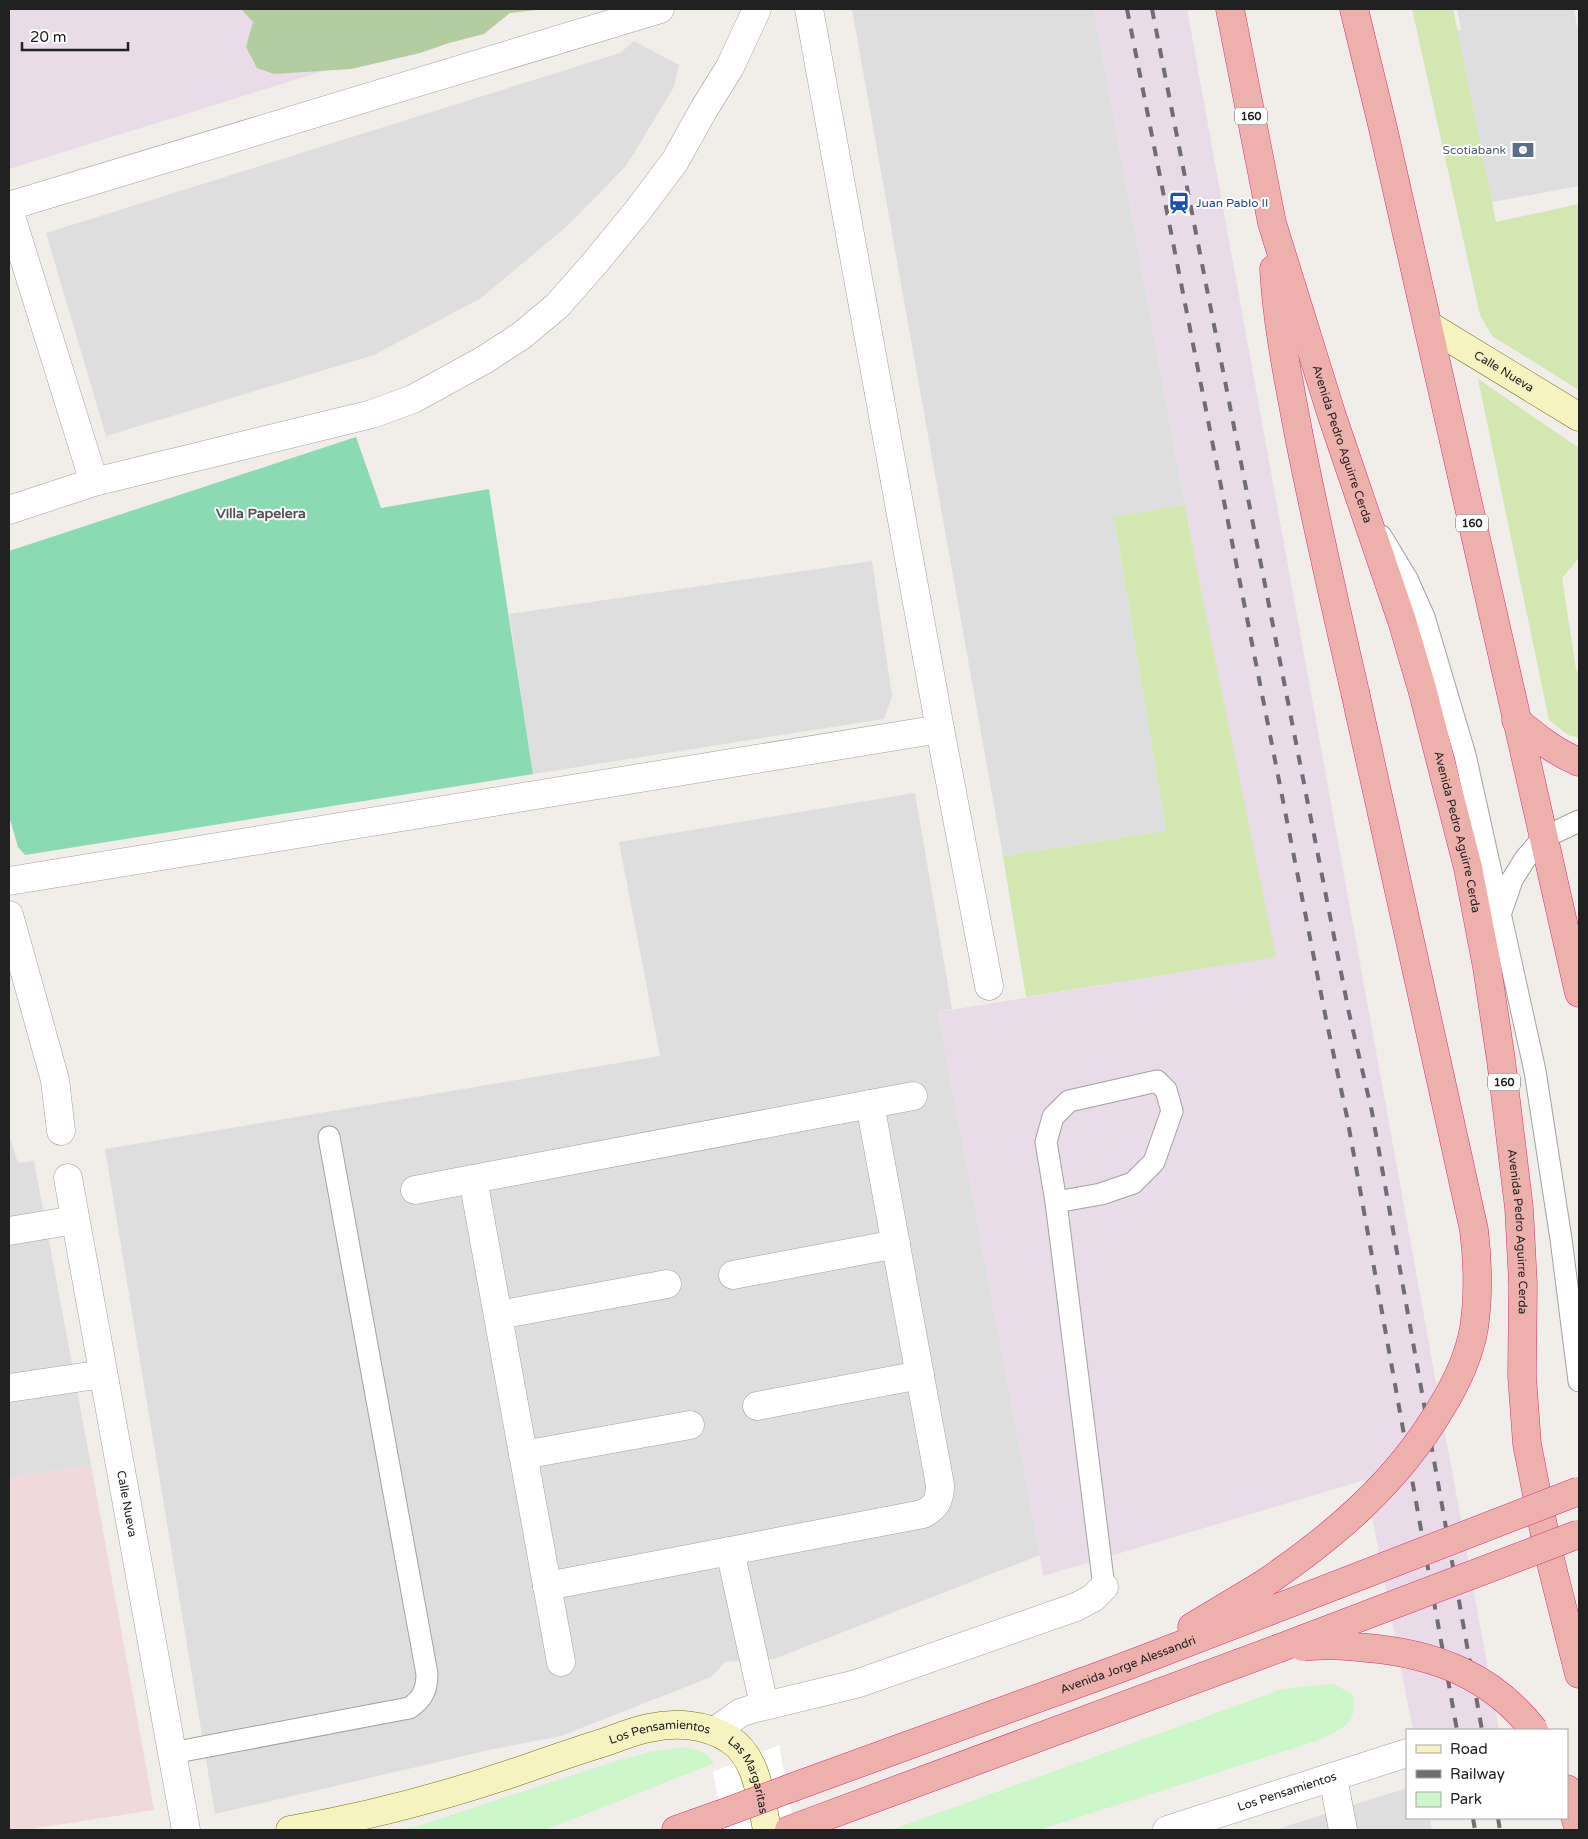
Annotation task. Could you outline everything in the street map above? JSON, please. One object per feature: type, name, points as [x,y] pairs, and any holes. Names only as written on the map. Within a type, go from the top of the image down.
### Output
[{"type":"highway","name":"Avenida Pedro Aguirre Cerda","points":[[1230,9],[1272,222],[1288,279],[1402,621],[1422,689],[1468,868],[1487,967],[1510,1125],[1519,1208],[1523,1284],[1522,1376],[1527,1444],[1548,1551],[1579,1674]]},
{"type":"highway","name":"160","points":[[1354,9],[1428,325],[1579,993]]},
{"type":"highway","points":[[1121,1668],[1262,1586],[1304,1557],[1345,1523],[1383,1486],[1413,1452],[1428,1430],[1458,1377],[1468,1353],[1474,1329],[1478,1296],[1478,1263],[1474,1230],[1306,474],[1283,355],[1278,314],[1272,222]]},
{"type":"highway","points":[[1516,720],[1538,739],[1579,762]]},
{"type":"highway","name":"Avenida Jorge Alessandri","points":[[676,1830],[1121,1668],[1579,1491]]},
{"type":"highway","points":[[792,1829],[1277,1649],[1579,1534]]},
{"type":"highway","points":[[1277,1649],[1347,1646],[1421,1655],[1450,1666],[1478,1680],[1503,1698],[1533,1729]]},
{"type":"highway","points":[[1568,1792],[1579,1830]]},
{"type":"main road","name":"Calle Nueva","points":[[1428,325],[1579,417]]},
{"type":"main road","name":"Los Pensamientos","points":[[290,1830],[330,1823],[443,1795],[648,1728],[682,1725],[715,1731]]},
{"type":"main road","name":"Las Margaritas","points":[[715,1731],[730,1739],[743,1752],[752,1767],[767,1830]]},
{"type":"street","points":[[9,206],[660,9]]},
{"type":"street","points":[[9,510],[94,482],[372,414],[413,399],[484,360],[521,336],[556,306],[594,264],[675,161],[730,67],[757,9]]},
{"type":"street","points":[[809,9],[940,729],[989,986]]},
{"type":"street","points":[[9,210],[94,482]]},
{"type":"street","points":[[9,881],[940,729]]},
{"type":"street","points":[[9,915],[55,1080],[61,1131]]},
{"type":"street","points":[[415,1190],[913,1096]]},
{"type":"street","points":[[548,1586],[923,1514],[937,1504],[940,1485],[870,1104]]},
{"type":"street","name":"Calle Nueva","points":[[68,1178],[186,1830]]},
{"type":"street","points":[[473,1179],[561,1662]]},
{"type":"street","points":[[9,1231],[75,1220]]},
{"type":"street","points":[[733,1275],[896,1244]]},
{"type":"street","points":[[498,1315],[667,1284]]},
{"type":"street","points":[[9,1388],[103,1374]]},
{"type":"street","points":[[757,1406],[920,1375]]},
{"type":"street","points":[[524,1455],[690,1424]]},
{"type":"street","points":[[730,1551],[764,1705]]},
{"type":"street","name":"Los Pensamientos","points":[[715,1731],[740,1713],[764,1705],[856,1684],[888,1673],[1076,1606],[1093,1598],[1104,1587]]},
{"type":"street","name":"Los Pensamientos","points":[[1167,1830],[1406,1753]]},
{"type":"street","points":[[1333,1777],[1343,1830]]},
{"type":"lane","points":[[1361,501],[1407,579],[1424,617],[1465,755],[1535,1071],[1547,1141],[1579,1380]]},
{"type":"lane","points":[[1501,912],[1512,880],[1525,859],[1543,838],[1579,821]]},
{"type":"lane","points":[[1056,1202],[1101,1194],[1133,1183],[1154,1162],[1172,1111],[1166,1090],[1157,1081],[1069,1100],[1054,1118],[1046,1142],[1056,1202],[1104,1587]]},
{"type":"lane","points":[[172,1753],[409,1708],[422,1697],[427,1686],[427,1674],[328,1137]]},
{"type":"shaded area","points":[[9,9],[522,9],[9,169]]},
{"type":"shaded area","points":[[852,9],[1094,9],[1185,505],[1114,517],[1166,831],[1003,856]]},
{"type":"shaded area","points":[[1094,9],[1187,9],[1499,1729],[1413,1729],[1365,1480],[1043,1576],[938,1012],[1275,957],[1198,575]]},
{"type":"shaded area","points":[[1457,9],[1574,9],[1579,37],[1579,186],[1477,205],[1444,34],[1461,30]]},
{"type":"shaded area","points":[[634,41],[679,65],[674,87],[626,166],[566,227],[481,298],[374,355],[106,436],[46,233],[620,53]]},
{"type":"shaded area","points":[[872,561],[892,696],[884,719],[533,774],[509,614]]},
{"type":"shaded area","points":[[915,793],[952,1009],[938,1012],[1040,1555],[774,1659],[725,1662],[711,1677],[561,1736],[489,1750],[215,1814],[105,1149],[660,1056],[619,842]]},
{"type":"shaded area","points":[[9,1135],[18,1163],[34,1161],[91,1465],[9,1478]]},
{"type":"shaded area","points":[[91,1465],[154,1810],[24,1830],[9,1830],[9,1478]]},
{"type":"shaded area","points":[[1406,1788],[1406,1819],[1430,1819],[1432,1830],[1274,1830]]},
{"type":"green space","points":[[241,9],[545,9],[510,13],[484,34],[420,53],[351,69],[274,74],[257,68],[246,47],[253,22]]},
{"type":"green space","points":[[1412,9],[1453,9],[1496,222],[1579,204],[1579,390],[1492,336],[1480,315]]},
{"type":"green space","points":[[1478,379],[1579,448],[1579,558],[1562,578],[1576,669],[1579,675],[1579,738],[1568,735],[1549,720]]},
{"type":"green space","points":[[356,437],[381,508],[489,489],[533,774],[25,855],[18,847],[9,816],[9,551]]},
{"type":"green space","points":[[1185,505],[1276,957],[1026,997],[1003,856],[1166,831],[1114,517]]},
{"type":"green space","points":[[1333,1684],[1352,1694],[1353,1712],[1347,1724],[1319,1740],[1039,1830],[891,1830],[1280,1690]]},
{"type":"green space","points":[[680,1747],[699,1751],[707,1755],[714,1763],[545,1830],[398,1830],[418,1826],[610,1763],[649,1752]]},
{"type":"pier","points":[[779,1745],[795,1830],[724,1830],[713,1772]]},
{"type":"railway","points":[[1127,9],[1326,1019],[1347,1117],[1457,1729]]},
{"type":"railway","points":[[1152,9],[1349,1013],[1372,1112],[1482,1729]]},
{"type":"railway","points":[[1473,1819],[1475,1830]]},
{"type":"railway","points":[[1498,1819],[1500,1830]]},
{"type":"place","name":"Scotiabank","points":[[1523,150]]},
{"type":"place","name":"Juan Pablo II","points":[[1179,203]]},
{"type":"district","name":"Villa Papelera","points":[[261,513]]}]
